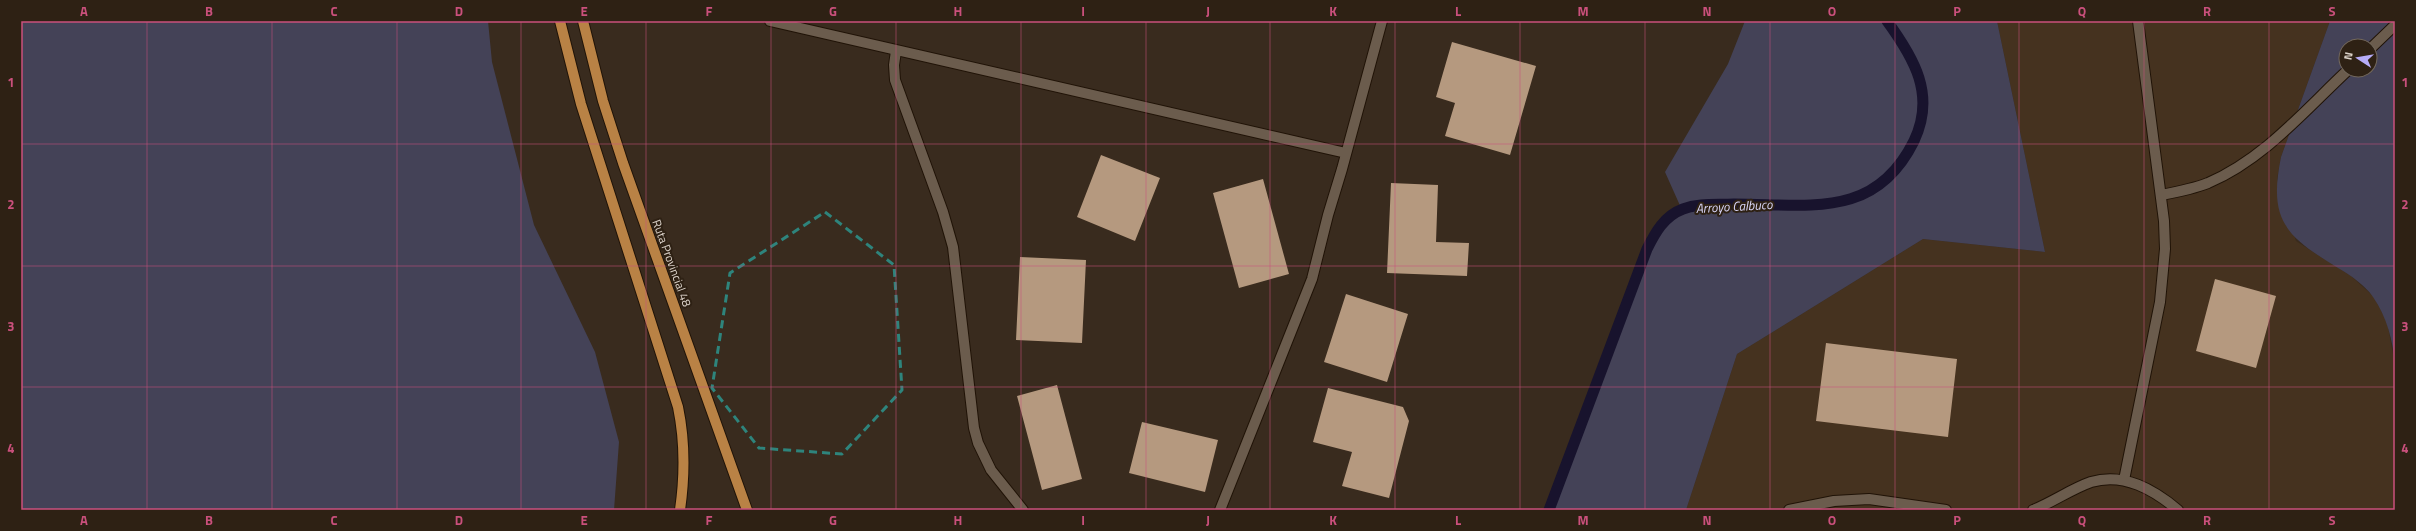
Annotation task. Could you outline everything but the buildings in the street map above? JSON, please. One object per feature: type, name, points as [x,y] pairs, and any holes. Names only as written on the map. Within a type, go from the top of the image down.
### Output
[{"type":"main road","points":[[560,21],[571,70],[589,129],[678,407],[682,427],[684,466],[680,510]]},
{"type":"main road","name":"Ruta Provincial 48","points":[[584,21],[603,101],[621,157],[747,510]]},
{"type":"street","points":[[770,21],[1346,153]]},
{"type":"street","points":[[1220,510],[1312,279],[1328,214],[1382,21]]},
{"type":"street","points":[[2124,480],[2163,276],[2165,248],[2161,195],[2138,21]]},
{"type":"street","points":[[2378,41],[2395,25]]},
{"type":"street","points":[[896,51],[894,65],[895,80],[943,212],[953,247],[974,428],[984,457],[991,470],[1023,510]]},
{"type":"street","points":[[2161,195],[2208,183],[2246,163],[2263,151],[2340,78]]},
{"type":"street","points":[[2033,510],[2092,482],[2108,479],[2124,480],[2141,485],[2156,492],[2178,510]]},
{"type":"street","points":[[1789,510],[1834,501],[1869,499],[1946,510]]},
{"type":"highlighted area","points":[[825,212],[894,265],[902,390],[842,454],[759,448],[712,388],[730,273]]},
{"type":"shaded area","points":[[21,21],[488,21],[492,62],[534,225],[595,352],[619,442],[614,510],[21,510]]},
{"type":"shaded area","points":[[1745,21],[1997,21],[2045,252],[1923,239],[1737,354],[1686,510],[1549,510],[1647,249],[1661,226],[1682,210],[1665,172],[1728,64]]},
{"type":"shaded area","points":[[1997,21],[2330,21],[2281,157],[2277,179],[2296,241],[2351,276],[2373,296],[2387,321],[2395,365],[2395,510],[1686,510],[1737,354],[1923,239],[2045,252]]},
{"type":"shaded area","points":[[2330,21],[2395,21],[2395,365],[2393,347],[2386,321],[2370,293],[2362,284],[2305,246],[2294,236],[2285,224],[2280,212],[2277,197],[2281,157]]},
{"type":"waterway","name":"Arroyo Calbuco","points":[[1549,510],[1647,249],[1657,231],[1670,216],[1683,209],[1702,205],[1814,205],[1838,202],[1860,196],[1880,184],[1898,166],[1914,141],[1920,124],[1923,108],[1922,93],[1919,78],[1913,63],[1906,49],[1887,21]]}]
